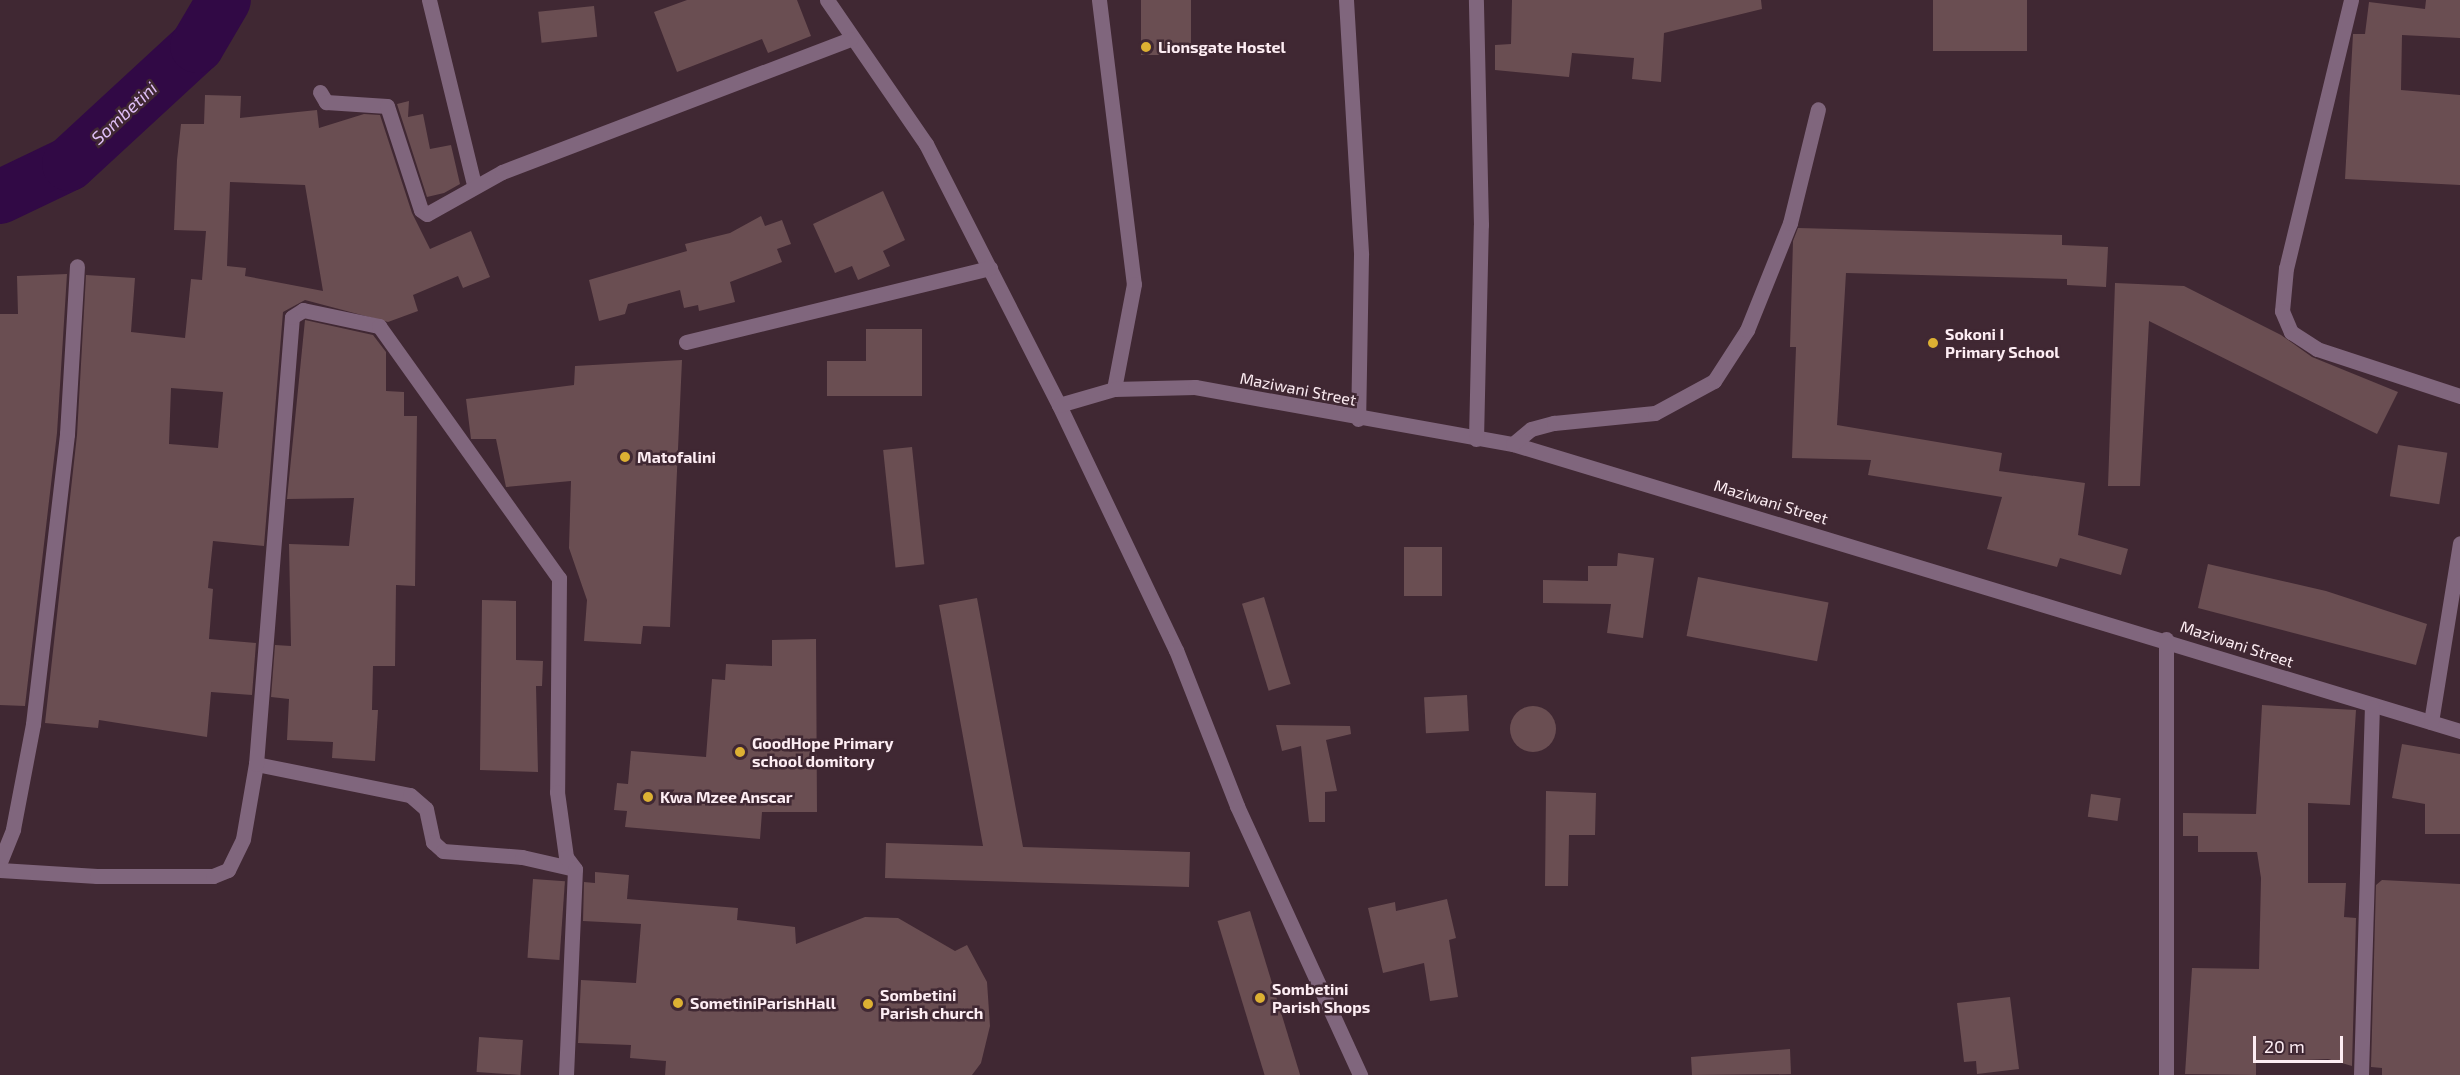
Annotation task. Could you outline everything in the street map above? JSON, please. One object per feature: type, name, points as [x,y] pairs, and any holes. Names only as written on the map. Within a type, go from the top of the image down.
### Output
[{"type":"street","points":[[429,0],[474,185]]},
{"type":"street","points":[[827,0],[850,39],[926,144],[1059,405],[1176,650],[1236,806],[1360,1075]]},
{"type":"street","points":[[1099,0],[1134,284],[1114,389]]},
{"type":"street","points":[[1346,0],[1360,255],[1358,420]]},
{"type":"street","points":[[1476,0],[1481,225],[1476,439]]},
{"type":"street","points":[[2351,0],[2286,268],[2282,311],[2291,332],[2318,350],[2460,396]]},
{"type":"street","points":[[320,92],[326,102],[387,106],[421,210],[427,214],[474,185],[850,39]]},
{"type":"street","points":[[1513,444],[1530,429],[1554,423],[1655,413],[1714,381],[1747,330],[1790,223],[1818,109]]},
{"type":"street","points":[[76,266],[67,434],[43,647],[22,787],[1,861],[98,876],[221,874],[243,839],[256,764],[292,317],[303,310],[379,326],[559,578],[557,792],[566,857],[575,869],[566,1075]]},
{"type":"street","points":[[686,342],[990,268]]},
{"type":"street","name":"Maziwani Street","points":[[1059,405],[1114,389],[1195,387],[1358,420],[1513,444],[2166,639],[2372,707],[2460,730]]},
{"type":"street","points":[[2431,723],[2460,543]]},
{"type":"street","points":[[2166,639],[2166,1075]]},
{"type":"street","points":[[2361,1075],[2372,707]]},
{"type":"street","points":[[256,764],[410,795],[426,809],[433,842],[442,851],[522,857],[575,869]]},
{"type":"building","points":[[687,0],[797,0],[811,36],[768,53],[762,39],[677,72],[654,12]]},
{"type":"building","points":[[1141,0],[1191,0],[1191,55],[1141,55]]},
{"type":"building","points":[[1512,0],[1761,0],[1762,9],[1664,33],[1661,82],[1632,79],[1634,58],[1572,53],[1569,77],[1495,70],[1495,45],[1511,44]]},
{"type":"building","points":[[1933,0],[2027,0],[2027,51],[1933,51]]},
{"type":"building","points":[[2426,0],[2460,0],[2460,38],[2402,35],[2401,90],[2460,95],[2460,185],[2345,179],[2353,34],[2365,34],[2369,2],[2425,9]]},
{"type":"building","points":[[594,6],[597,37],[542,43],[538,12]]},
{"type":"building","points":[[205,95],[241,96],[240,118],[317,110],[319,128],[364,114],[380,115],[412,213],[430,249],[471,231],[490,277],[463,288],[458,276],[413,295],[418,311],[388,322],[305,300],[283,312],[264,546],[213,541],[208,588],[213,589],[209,639],[256,643],[252,695],[211,692],[207,737],[99,720],[98,728],[45,723],[77,435],[86,275],[135,278],[131,332],[185,338],[191,279],[202,280],[206,231],[174,230],[177,160],[181,124],[204,124]],"holes":[[[230,182],[305,185],[323,291],[245,276],[246,268],[227,266]],[[171,388],[223,392],[218,448],[169,444]]]},
{"type":"building","points":[[409,101],[408,117],[423,114],[430,149],[451,145],[460,184],[444,193],[427,197],[397,104]]},
{"type":"building","points":[[883,191],[905,240],[883,251],[890,266],[858,280],[852,266],[835,273],[813,224]]},
{"type":"building","points":[[761,216],[765,226],[782,220],[791,244],[777,249],[782,262],[730,282],[735,302],[699,311],[698,305],[684,308],[680,290],[628,304],[625,314],[599,321],[589,280],[687,251],[685,244],[730,233]]},
{"type":"building","points":[[1798,228],[2062,235],[2062,245],[2108,247],[2106,287],[2067,285],[2067,279],[1846,273],[1837,425],[2002,453],[1999,471],[2085,483],[2078,535],[2128,549],[2121,575],[2060,558],[2057,567],[1987,549],[2002,497],[1868,475],[1871,460],[1792,458],[1796,347],[1790,347],[1793,241]]},
{"type":"building","points":[[67,274],[57,433],[25,706],[0,705],[0,314],[18,314],[17,276]]},
{"type":"building","points":[[2115,283],[2184,286],[2281,335],[2312,357],[2398,392],[2377,434],[2149,321],[2140,486],[2108,486]]},
{"type":"building","points":[[305,320],[373,335],[386,352],[386,391],[404,392],[404,416],[417,416],[415,586],[396,585],[395,666],[373,666],[372,710],[378,710],[375,761],[332,758],[333,742],[287,740],[289,699],[271,697],[275,645],[291,646],[289,544],[349,546],[354,498],[287,499]]},
{"type":"building","points":[[866,329],[922,329],[922,396],[827,396],[827,361],[866,361]]},
{"type":"building","name":"Matofalini","points":[[682,360],[670,627],[643,626],[641,644],[584,641],[587,600],[569,548],[571,481],[506,487],[496,439],[471,439],[466,399],[574,385],[575,366]]},
{"type":"building","points":[[2398,445],[2447,453],[2439,504],[2390,496]]},
{"type":"building","points":[[912,447],[924,564],[895,567],[883,450]]},
{"type":"building","points":[[1404,547],[1442,547],[1442,596],[1404,596]]},
{"type":"building","points":[[1618,553],[1654,558],[1643,638],[1607,633],[1611,604],[1543,603],[1543,580],[1588,581],[1588,566],[1617,566]]},
{"type":"building","points":[[2208,564],[2326,591],[2427,624],[2416,665],[2198,608]]},
{"type":"building","points":[[1698,577],[1829,602],[1817,661],[1687,636]]},
{"type":"building","points":[[1264,597],[1291,684],[1269,691],[1242,604]]},
{"type":"building","points":[[977,598],[1023,847],[1190,852],[1189,887],[885,878],[886,843],[983,846],[939,605]]},
{"type":"building","points":[[482,600],[516,601],[516,660],[543,661],[542,686],[536,686],[538,772],[480,770]]},
{"type":"building","points":[[816,639],[817,812],[762,812],[760,839],[625,827],[627,811],[614,810],[617,783],[628,784],[631,751],[706,757],[712,679],[725,680],[726,664],[772,666],[772,640]]},
{"type":"building","points":[[1467,695],[1469,731],[1426,733],[1424,697]]},
{"type":"building","points":[[2262,705],[2356,710],[2350,805],[2308,803],[2308,883],[2346,883],[2344,917],[2356,918],[2352,1066],[2328,1059],[2256,1062],[2256,1075],[2185,1074],[2192,968],[2259,969],[2261,878],[2257,852],[2198,852],[2198,836],[2183,836],[2183,813],[2256,814]]},
{"type":"building","points":[[1533,706],[1549,713],[1556,729],[1549,745],[1533,752],[1517,745],[1510,729],[1517,713]]},
{"type":"building","points":[[1276,725],[1350,726],[1351,734],[1326,740],[1337,791],[1325,792],[1325,822],[1309,822],[1301,746],[1282,751]]},
{"type":"building","points":[[2402,744],[2460,754],[2460,834],[2425,834],[2425,804],[2392,798]]},
{"type":"building","points":[[1546,791],[1596,793],[1595,835],[1569,835],[1568,886],[1545,886]]},
{"type":"building","points":[[2091,794],[2121,798],[2118,821],[2088,817]]},
{"type":"building","points":[[595,872],[629,875],[627,899],[738,908],[737,920],[795,927],[796,944],[865,917],[898,918],[955,951],[967,945],[987,982],[990,1026],[981,1063],[972,1075],[665,1075],[666,1061],[630,1058],[631,1045],[578,1043],[581,980],[636,983],[641,924],[583,921],[584,882],[595,883]]},
{"type":"building","points":[[533,879],[565,881],[559,960],[527,958]]},
{"type":"building","points":[[2382,880],[2460,884],[2460,1075],[2382,1075],[2382,1068],[2371,1067],[2376,885]]},
{"type":"building","points":[[1447,899],[1456,938],[1449,940],[1458,997],[1430,1001],[1424,963],[1383,973],[1368,908],[1395,902],[1396,911]]},
{"type":"building","name":"Sombetini Parish Shops","points":[[1250,911],[1300,1075],[1265,1075],[1217,921]]},
{"type":"building","points":[[2010,997],[2019,1069],[1977,1074],[1976,1061],[1964,1062],[1957,1003]]},
{"type":"building","points":[[479,1037],[523,1040],[520,1075],[477,1072]]},
{"type":"building","points":[[1790,1049],[1791,1074],[1692,1075],[1691,1057]]},
{"type":"waterway","name":"Sombetini","points":[[0,197],[69,164],[197,46],[224,0]]},
{"type":"place","name":"Lionsgate Hostel","points":[[1146,47]]},
{"type":"place","name":"Sokoni I Primary School","points":[[1933,343]]},
{"type":"place","name":"Matofalini","points":[[625,457]]},
{"type":"place","name":"GoodHope Primary school domitory","points":[[740,752]]},
{"type":"place","name":"Kwa Mzee Anscar","points":[[648,797]]},
{"type":"place","name":"Sombetini Parish Shops","points":[[1260,998]]},
{"type":"place","name":"SometiniParishHall","points":[[678,1003]]},
{"type":"place","name":"Sombetini Parish church","points":[[868,1004]]}]
